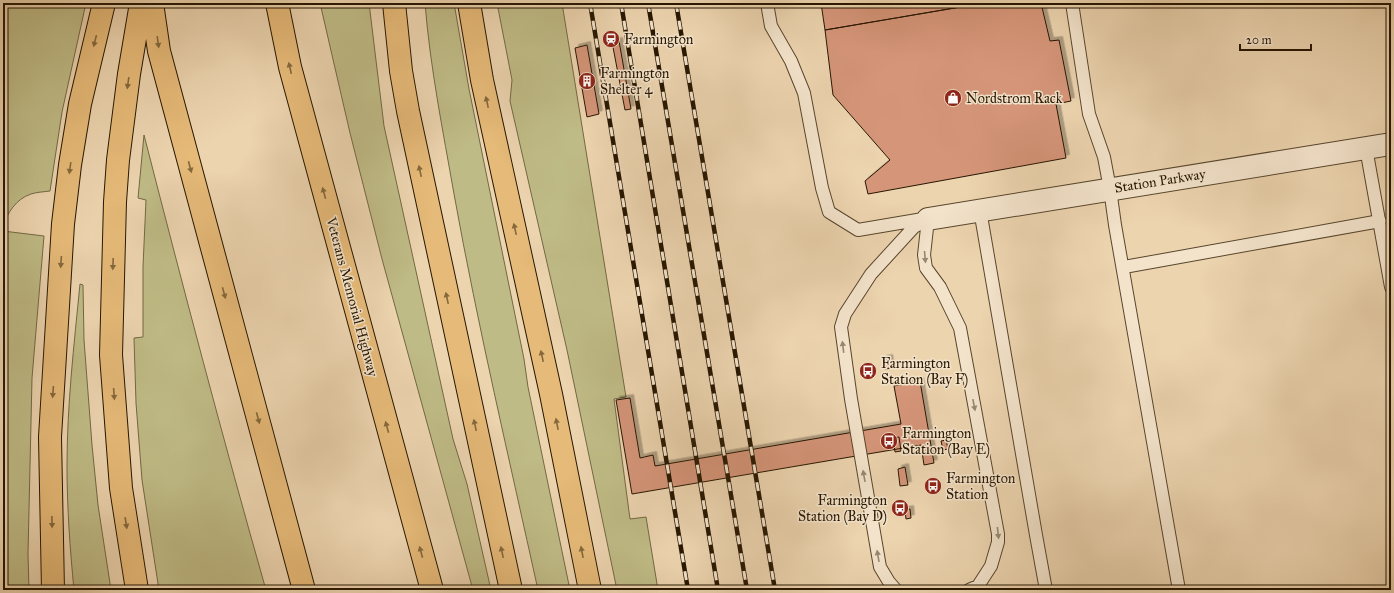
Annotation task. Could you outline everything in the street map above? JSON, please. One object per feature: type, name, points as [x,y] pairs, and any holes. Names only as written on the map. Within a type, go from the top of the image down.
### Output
[{"type":"highway","points":[[53,590],[50,437],[63,224],[70,165],[80,104],[104,3]]},
{"type":"highway","points":[[137,590],[121,488],[111,355],[114,225],[118,160],[129,74],[141,3]]},
{"type":"highway","points":[[152,3],[159,51],[304,590]]},
{"type":"highway","name":"Veterans Memorial Highway","points":[[277,3],[290,67],[432,590]]},
{"type":"highway","points":[[394,3],[401,71],[408,111],[511,590]]},
{"type":"highway","points":[[469,3],[482,80],[551,394],[590,590]]},
{"type":"street","name":"Station Parkway","points":[[928,219],[1391,144]]},
{"type":"lane","points":[[767,3],[771,26],[791,61],[804,93],[822,188],[829,212],[858,230],[928,219]]},
{"type":"lane","points":[[1072,3],[1089,114],[1104,157],[1110,189],[1178,590]]},
{"type":"lane","points":[[1366,148],[1391,287]]},
{"type":"lane","points":[[980,210],[1046,590]]},
{"type":"lane","points":[[896,590],[888,582],[880,566],[851,399],[841,327],[845,314],[871,274],[914,228],[928,219]]},
{"type":"lane","points":[[928,219],[924,255],[926,268],[940,287],[960,328],[998,534],[998,542],[991,566],[978,586],[968,590]]},
{"type":"lane","points":[[1124,268],[1380,221]]},
{"type":"shaded area","points":[[9,3],[86,3],[62,112],[50,191],[33,193],[21,199],[13,207],[3,227],[3,16]]},
{"type":"shaded area","points":[[320,3],[369,3],[384,126],[453,439],[467,484],[491,590],[473,590],[382,259],[350,133]]},
{"type":"shaded area","points":[[425,3],[454,3],[469,89],[570,590],[538,590],[463,244],[437,99]]},
{"type":"shaded area","points":[[497,3],[562,3],[626,397],[614,399],[630,519],[646,517],[658,590],[617,590],[567,350],[510,101],[512,80]]},
{"type":"shaded area","points":[[144,135],[234,477],[266,590],[159,590],[142,480],[136,403],[134,338],[143,337],[143,267],[146,200],[138,198]]},
{"type":"shaded area","points":[[3,231],[44,236],[32,378],[28,554],[29,590],[3,590]]},
{"type":"shaded area","points":[[80,284],[83,285],[84,340],[98,505],[111,590],[74,590],[68,512],[67,443],[71,375]]},
{"type":"building","points":[[821,3],[984,3],[825,30]]},
{"type":"building","name":"Nordstrom Rack","points":[[984,3],[1041,3],[1050,41],[1059,40],[1071,101],[1056,104],[1066,158],[868,194],[865,181],[890,160],[833,95],[825,30]]},
{"type":"building","points":[[619,41],[631,109],[625,110],[612,42]]},
{"type":"building","name":"Farmington Shelter 4","points":[[587,45],[599,114],[587,117],[575,48]]},
{"type":"building","points":[[889,358],[891,368],[885,369],[883,359]]},
{"type":"building","points":[[920,381],[934,463],[924,465],[921,445],[632,494],[616,400],[630,398],[640,458],[653,455],[655,466],[901,424],[894,386]]},
{"type":"building","points":[[899,437],[901,451],[895,452],[893,438]]},
{"type":"building","points":[[946,440],[948,449],[943,450],[941,441]]},
{"type":"building","points":[[905,467],[908,485],[900,486],[898,469]]},
{"type":"building","points":[[910,509],[911,518],[906,519],[905,510]]},
{"type":"railway","points":[[590,3],[688,590]]},
{"type":"railway","points":[[621,3],[718,590]]},
{"type":"railway","points":[[648,3],[747,590]]},
{"type":"railway","points":[[676,3],[775,590]]},
{"type":"place","name":"Farmington","points":[[611,39]]},
{"type":"place","name":"Farmington Shelter 4","points":[[587,81]]},
{"type":"place","name":"Nordstrom Rack","points":[[953,98]]},
{"type":"place","name":"Farmington Station (Bay F)","points":[[868,371]]},
{"type":"place","name":"Farmington Station (Bay E)","points":[[889,441]]},
{"type":"place","name":"Farmington Station","points":[[933,486]]},
{"type":"place","name":"Farmington Station (Bay D)","points":[[900,508]]}]
